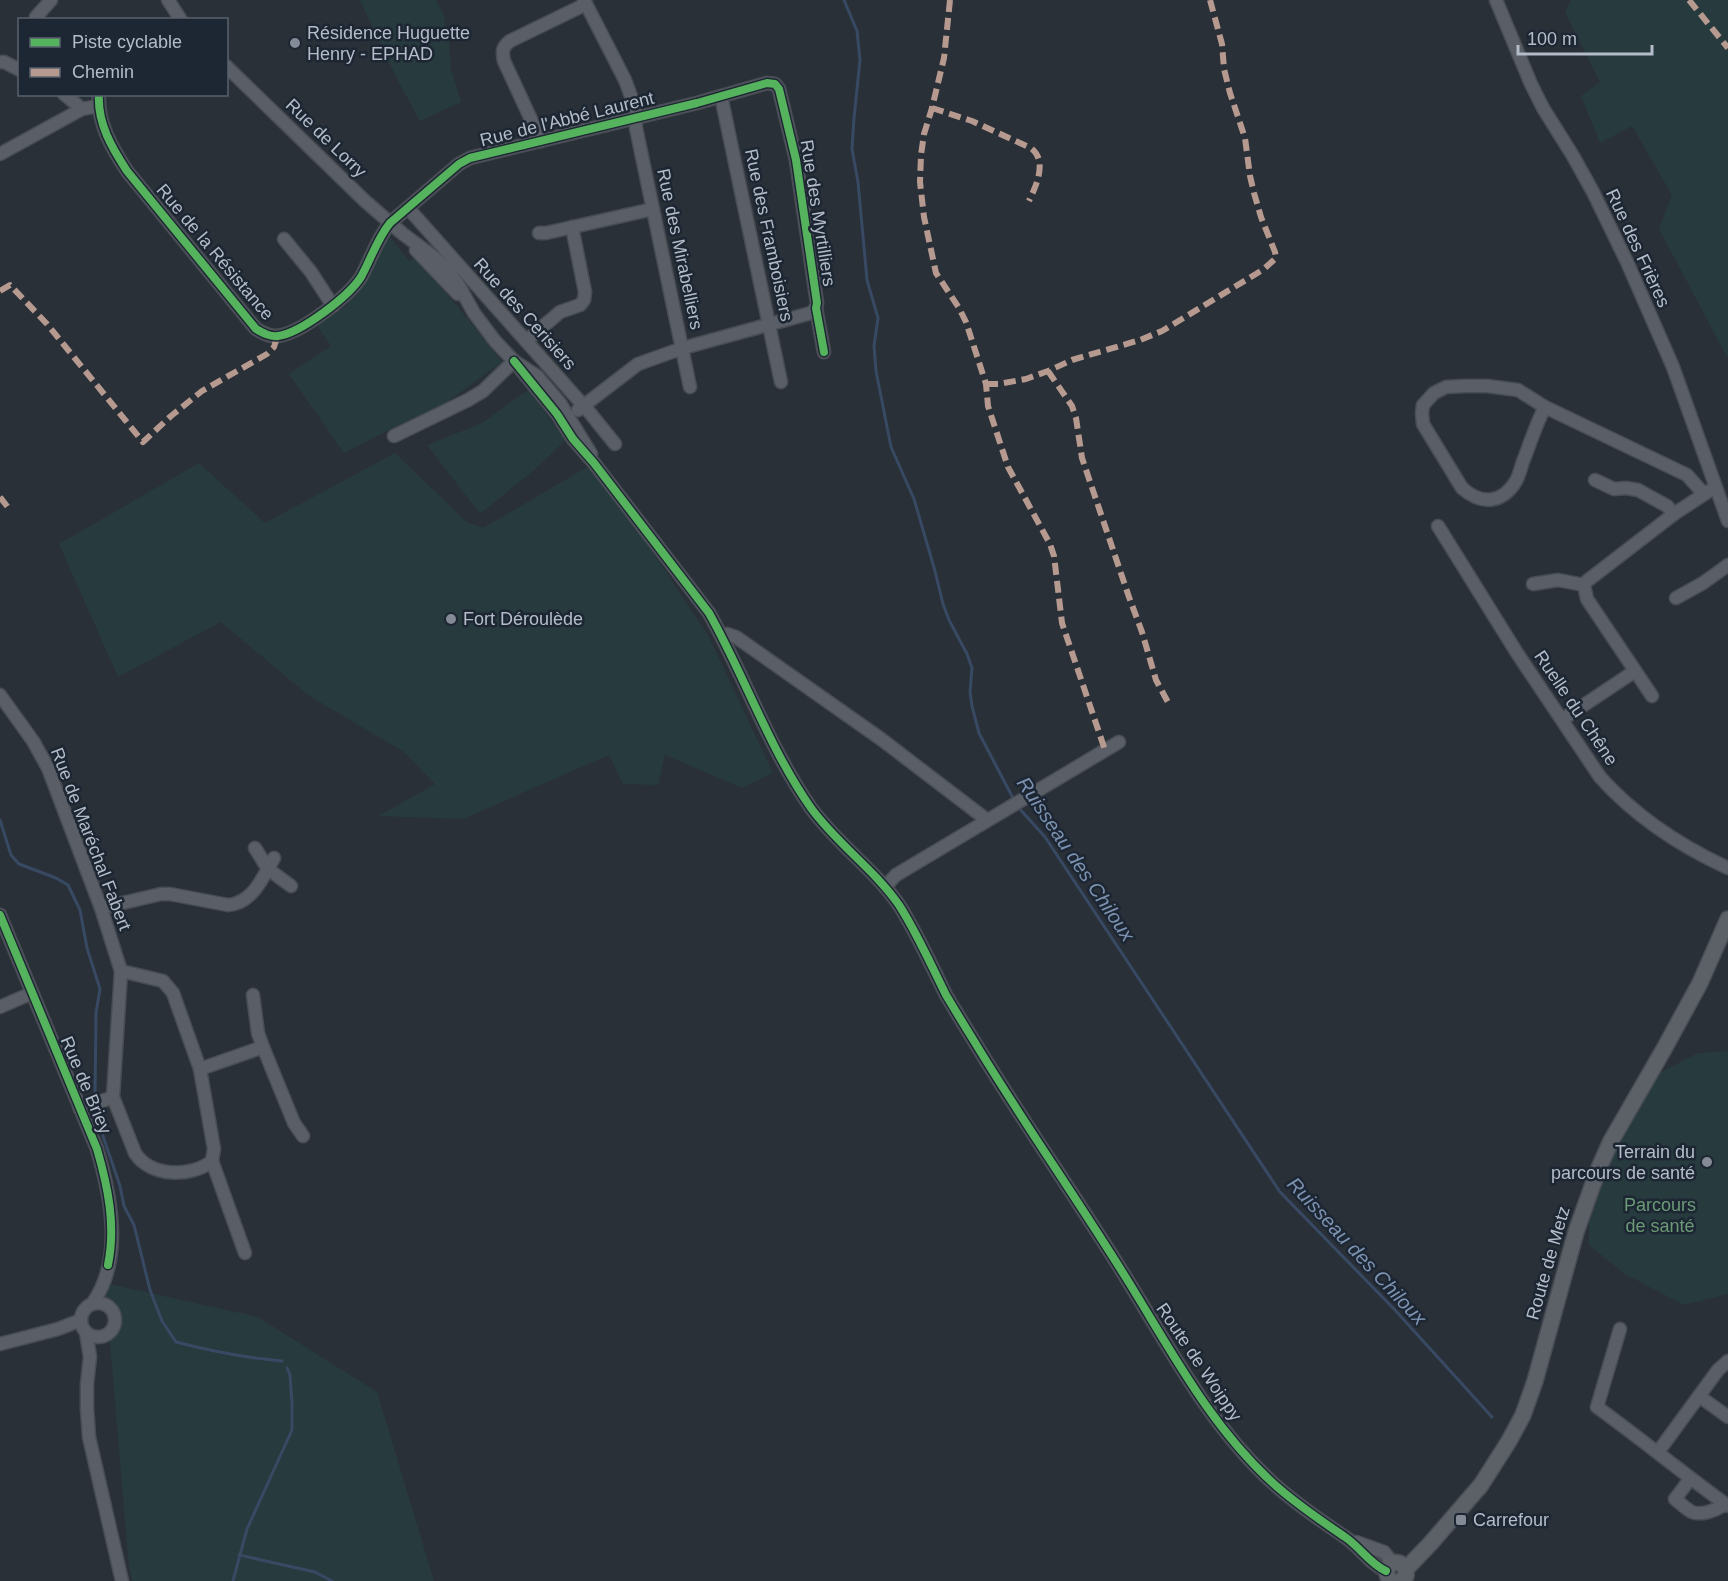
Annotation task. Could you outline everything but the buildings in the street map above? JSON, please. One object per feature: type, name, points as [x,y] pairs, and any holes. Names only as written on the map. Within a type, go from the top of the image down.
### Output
[{"type":"main road","name":"Route de Metz","points":[[1397,1574],[1495,1462],[1509,1441],[1535,1381],[1576,1232],[1598,1170],[1611,1141],[1700,983],[1728,918]]},
{"type":"street","points":[[36,18],[51,0]]},
{"type":"street","points":[[168,0],[180,18]]},
{"type":"street","name":"Rue des Frières","points":[[1496,0],[1531,84],[1593,192],[1627,262],[1673,367],[1728,521]]},
{"type":"street","points":[[541,141],[504,61],[502,53],[504,45],[585,2]]},
{"type":"street","name":"Rue des Mirabelliers","points":[[585,2],[625,80],[634,107],[690,387]]},
{"type":"street","points":[[0,62],[18,69]]},
{"type":"street","name":"Rue de Lorry","points":[[228,68],[365,201],[403,234],[565,419],[573,439],[709,613],[760,717],[794,781],[812,809],[885,887]]},
{"type":"street","name":"Rue de l'Abbé Laurent","points":[[390,223],[465,161],[771,83]]},
{"type":"street","name":"Rue des Myrtilliers","points":[[771,83],[779,89],[796,160],[824,352]]},
{"type":"street","name":"Rue des Framboisiers","points":[[726,94],[774,322],[781,382]]},
{"type":"street","points":[[66,96],[82,109]]},
{"type":"street","points":[[0,154],[98,100]]},
{"type":"street","name":"Rue de la Résistance","points":[[98,100],[107,137],[127,171],[256,329],[267,335],[277,337],[292,332],[333,306],[360,278],[382,232],[390,223]]},
{"type":"street","name":"Rue des Cerisiers","points":[[408,208],[615,444]]},
{"type":"street","points":[[539,233],[653,209]]},
{"type":"street","points":[[526,341],[560,312],[577,307],[584,300],[585,292],[572,227]]},
{"type":"street","points":[[284,239],[311,272],[333,306]]},
{"type":"street","points":[[565,419],[633,367],[683,348],[811,313],[816,308]]},
{"type":"street","points":[[394,436],[483,391],[514,361]]},
{"type":"street","points":[[1545,407],[1516,480],[1502,495],[1488,500],[1470,495],[1462,488],[1423,424],[1424,405],[1434,393],[1446,387],[1487,386],[1518,390],[1545,407],[1687,475],[1703,493]]},
{"type":"street","points":[[1595,480],[1614,489],[1638,490],[1666,506],[1674,514]]},
{"type":"street","points":[[1584,585],[1674,514],[1703,493],[1716,488]]},
{"type":"street","name":"Ruelle du Chêne","points":[[1438,526],[1517,653],[1600,777],[1615,794],[1654,825],[1728,868]]},
{"type":"street","points":[[1676,598],[1703,583],[1728,565]]},
{"type":"street","points":[[1533,584],[1558,580],[1584,585]]},
{"type":"street","points":[[1584,585],[1587,599],[1652,696]]},
{"type":"street","points":[[722,636],[727,634],[736,637],[881,739],[987,820]]},
{"type":"street","points":[[1566,717],[1635,671]]},
{"type":"street","name":"Rue de Maréchal Fabert","points":[[0,695],[33,741],[48,768],[101,908],[121,971]]},
{"type":"street","points":[[885,887],[896,875],[1119,742]]},
{"type":"street","points":[[255,848],[291,886]]},
{"type":"street","points":[[101,908],[161,894],[228,905],[236,904],[245,900],[252,893],[271,864]]},
{"type":"street","name":"Route de Woippy","points":[[885,887],[917,936],[948,997],[975,1043],[1207,1406],[1272,1483],[1311,1514],[1349,1539],[1384,1552],[1397,1574]]},
{"type":"street","name":"Rue de Briey","points":[[0,915],[84,1108],[108,1189],[112,1233],[106,1274],[102,1287],[92,1304]]},
{"type":"street","points":[[212,1161],[203,1168],[177,1172],[158,1170],[146,1165],[135,1153],[109,1099],[121,971],[157,978],[170,987],[200,1069],[214,1149],[212,1161],[245,1253]]},
{"type":"street","points":[[0,1007],[32,993]]},
{"type":"street","points":[[253,996],[258,1033],[294,1123],[303,1136]]},
{"type":"street","points":[[200,1069],[263,1047]]},
{"type":"street","points":[[84,1108],[109,1099]]},
{"type":"street","name":"Rue de Briey","points":[[106,1274],[112,1310]]},
{"type":"street","points":[[90,1357],[98,1341],[108,1334],[114,1325],[112,1310],[103,1303],[92,1304],[84,1310],[81,1320],[86,1332],[90,1357],[87,1396],[89,1437],[122,1581]]},
{"type":"street","points":[[0,1344],[58,1329],[81,1320]]},
{"type":"street","points":[[1620,1329],[1597,1407],[1726,1505]]},
{"type":"street","points":[[86,1332],[103,1336]]},
{"type":"street","points":[[1658,1452],[1718,1370],[1728,1361]]},
{"type":"street","points":[[1699,1396],[1728,1417]]},
{"type":"street","points":[[1690,1479],[1675,1499],[1693,1513],[1702,1513],[1726,1505]]},
{"type":"green space","points":[[360,0],[436,0],[444,16],[451,69],[461,102],[420,121],[396,77]]},
{"type":"green space","points":[[1571,0],[1728,0],[1727,357],[1659,229],[1672,195],[1632,126],[1600,143],[1581,96],[1600,82],[1565,12]]},
{"type":"green space","points":[[389,236],[410,262],[414,258],[437,283],[502,362],[429,415],[396,432],[393,428],[344,453],[289,374],[331,346],[317,325],[349,304],[348,301],[367,277]]},
{"type":"green space","points":[[528,390],[566,440],[533,471],[480,514],[427,445],[482,423]]},
{"type":"green space","points":[[395,453],[468,523],[483,528],[594,463],[709,637],[773,773],[742,788],[665,755],[658,785],[623,784],[609,755],[463,819],[379,816],[435,784],[404,752],[308,695],[221,622],[118,677],[59,544],[199,463],[265,523]]},
{"type":"green space","name":"Parcours de santé","points":[[1728,1051],[1728,1294],[1684,1305],[1625,1274],[1589,1245],[1589,1210],[1615,1149],[1653,1076],[1698,1053]]},
{"type":"green space","points":[[105,1283],[258,1317],[377,1392],[434,1581],[132,1581]]},
{"type":"waterway","name":"Ruisseau des Chiloux","points":[[844,0],[857,31],[860,60],[852,149],[858,182],[867,280],[878,318],[874,346],[876,371],[891,447],[914,499],[943,604],[972,668],[970,692],[979,733],[1015,802]]},
{"type":"waterway","name":"Ruisseau des Chiloux","points":[[1018,807],[1045,837],[1280,1192],[1394,1309],[1492,1417]]},
{"type":"waterway","points":[[0,820],[11,855],[19,864],[68,885],[80,910],[87,948],[100,989],[96,1013],[95,1099]]},
{"type":"waterway","points":[[96,1105],[124,1206],[134,1225],[150,1290],[162,1321],[176,1342],[229,1354],[282,1361]]},
{"type":"waterway","points":[[233,1581],[247,1529],[292,1430],[290,1375],[287,1368]]},
{"type":"waterway","points":[[239,1555],[315,1572],[332,1581]]},
{"type":"marked path","points":[[950,0],[944,58],[924,134],[921,155],[920,182],[924,217],[936,273],[966,322],[986,384],[988,406],[1008,467],[1050,544],[1054,556],[1062,623],[1105,750]]},
{"type":"marked path","points":[[986,384],[1026,379],[1072,360],[1140,340],[1162,331],[1264,269],[1276,258],[1254,193],[1245,138],[1230,93],[1224,69],[1222,44],[1210,0]]},
{"type":"marked path","points":[[1689,0],[1728,48]]},
{"type":"marked path","points":[[932,108],[972,121],[1031,148],[1036,153],[1040,167],[1029,201]]},
{"type":"marked path","points":[[0,291],[10,285],[47,324],[143,442],[202,391],[267,354],[274,347],[277,337]]},
{"type":"marked path","points":[[1048,371],[1072,406],[1082,458],[1142,632],[1156,680],[1170,706]]},
{"type":"marked path","points":[[0,497],[10,510]]},
{"type":"cycle path","points":[[99,96],[103,125],[127,171],[256,329],[278,336],[311,321],[346,294],[361,277],[390,223],[459,164],[470,158],[697,103],[767,83],[775,84],[779,89],[796,160],[824,352]]},
{"type":"cycle path","points":[[514,361],[709,613],[796,785],[821,821],[899,905],[946,995],[1212,1413],[1251,1462],[1274,1484],[1386,1571]]},
{"type":"cycle path","points":[[0,915],[97,1149],[110,1206],[111,1235],[108,1265]]},
{"type":"place","name":"Résidence Huguette Henry - EPHAD","points":[[295,43]]},
{"type":"place","name":"Fort Déroulède","points":[[451,619]]},
{"type":"place","name":"Terrain du parcours de santé","points":[[1707,1162]]},
{"type":"place","name":"Carrefour","points":[[1461,1520]]}]
